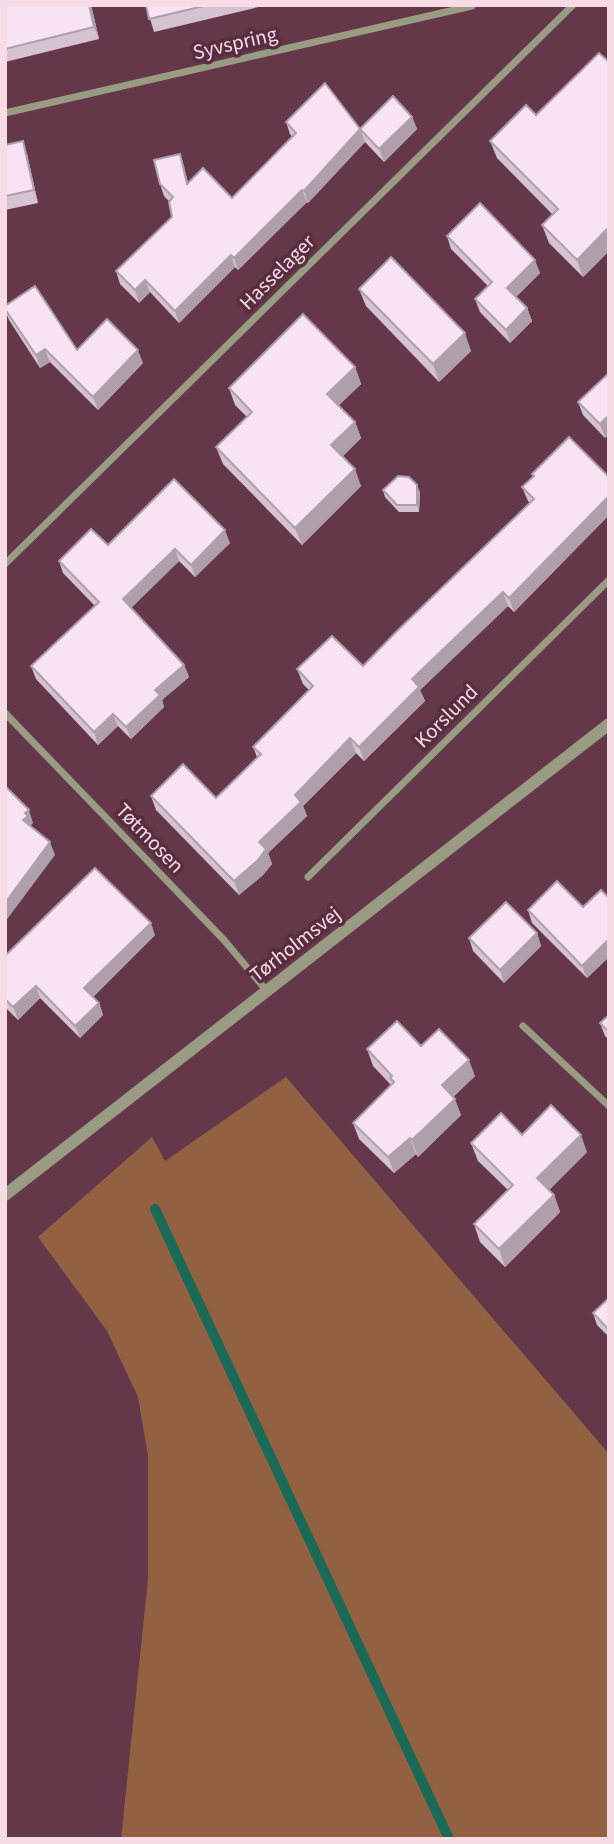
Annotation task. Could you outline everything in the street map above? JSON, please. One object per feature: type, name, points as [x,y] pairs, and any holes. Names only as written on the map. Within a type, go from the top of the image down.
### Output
[{"type":"street","name":"Hasselager","points":[[5,564],[573,5]]},
{"type":"street","name":"Syvspring","points":[[5,113],[472,6]]},
{"type":"street","name":"Korslund","points":[[309,877],[609,580]]},
{"type":"street","name":"Tøtmosen","points":[[5,713],[225,940],[266,990]]},
{"type":"street","name":"Tørholmsvej","points":[[5,1195],[609,724]]},
{"type":"street","points":[[523,1026],[609,1106]]},
{"type":"shaded area","points":[[286,1077],[609,1454],[609,1839],[121,1839],[148,1579],[148,1456],[138,1397],[107,1331],[38,1237],[152,1137],[165,1161]]},
{"type":"building","points":[[5,5],[89,5],[94,27],[5,49]]},
{"type":"building","points":[[146,5],[208,5],[149,19]]},
{"type":"building","points":[[599,53],[609,62],[609,227],[577,260],[542,225],[558,209],[490,141],[526,105],[536,115]]},
{"type":"building","points":[[325,83],[360,129],[304,191],[302,190],[234,258],[231,255],[175,311],[145,280],[135,290],[116,271],[172,217],[169,202],[173,197],[160,184],[154,160],[180,154],[187,184],[203,168],[232,198],[296,133],[286,122]]},
{"type":"building","points":[[393,96],[412,117],[379,149],[360,129]]},
{"type":"building","points":[[23,141],[34,190],[5,196],[5,145]]},
{"type":"building","points":[[480,203],[535,260],[507,288],[527,308],[506,330],[475,299],[492,282],[447,236]]},
{"type":"building","points":[[391,257],[465,333],[433,364],[359,289]]},
{"type":"building","points":[[35,286],[77,350],[107,319],[138,350],[93,397],[45,349],[36,355],[5,309],[5,306]]},
{"type":"building","points":[[303,314],[355,367],[327,394],[355,422],[331,445],[355,469],[295,528],[216,447],[252,412],[229,388]]},
{"type":"building","points":[[609,373],[609,415],[600,424],[578,402]]},
{"type":"building","points":[[569,437],[609,477],[609,496],[509,598],[503,592],[412,679],[419,687],[359,747],[350,738],[295,795],[301,802],[259,842],[266,849],[258,860],[234,881],[151,796],[183,764],[216,798],[261,754],[253,747],[313,686],[297,669],[332,636],[363,666],[534,499],[522,487]]},
{"type":"building","points":[[398,476],[409,477],[417,485],[417,505],[397,505],[383,490]]},
{"type":"building","points":[[174,479],[225,530],[191,565],[175,549],[123,599],[184,665],[155,690],[160,695],[126,727],[113,714],[94,732],[31,666],[99,602],[59,561],[91,529],[108,545]]},
{"type":"building","points":[[5,786],[29,810],[25,813],[28,816],[23,820],[50,842],[5,903]]},
{"type":"building","points":[[95,868],[151,923],[84,988],[99,1003],[75,1026],[36,986],[13,1007],[5,999],[5,956]]},
{"type":"building","points":[[557,881],[583,907],[601,890],[609,898],[609,939],[582,966],[528,910]]},
{"type":"building","points":[[506,902],[537,933],[500,970],[469,938]]},
{"type":"building","points":[[609,1015],[609,1032],[600,1023]]},
{"type":"building","points":[[397,1021],[421,1046],[439,1029],[469,1060],[442,1085],[455,1099],[412,1140],[410,1138],[388,1157],[353,1123],[394,1082],[390,1078],[392,1076],[367,1049]]},
{"type":"building","points":[[551,1105],[581,1135],[537,1178],[554,1195],[499,1249],[474,1224],[513,1185],[471,1143],[501,1113],[522,1135]]},
{"type":"building","points":[[609,1298],[609,1330],[593,1313]]},
{"type":"waterway","points":[[155,1209],[449,1839]]}]
